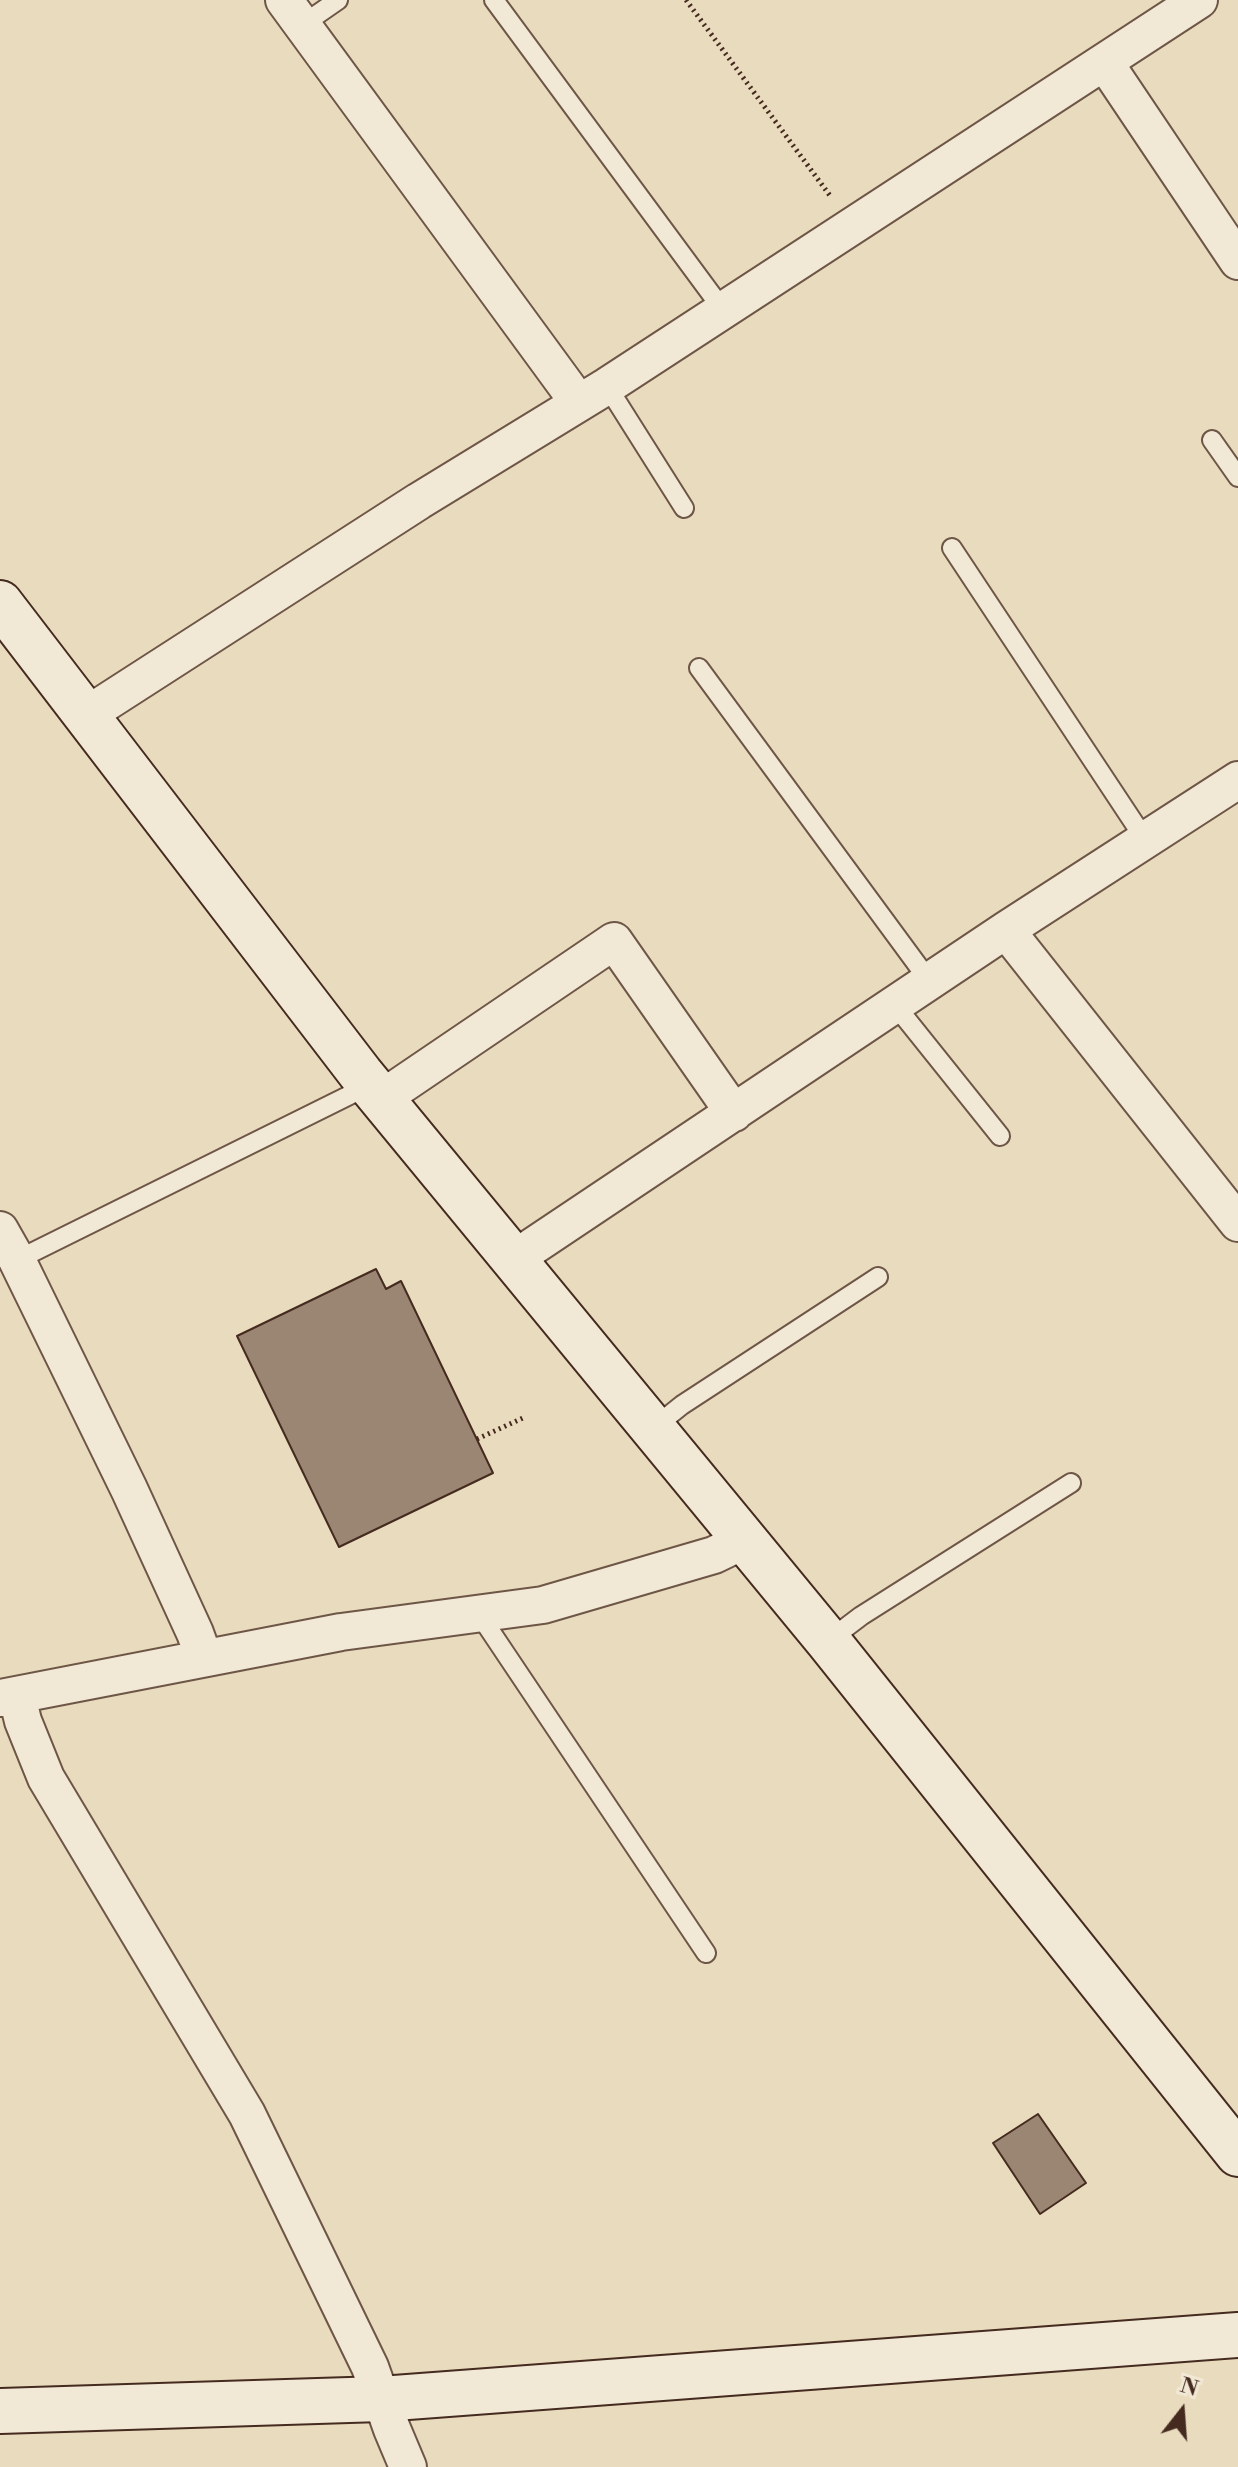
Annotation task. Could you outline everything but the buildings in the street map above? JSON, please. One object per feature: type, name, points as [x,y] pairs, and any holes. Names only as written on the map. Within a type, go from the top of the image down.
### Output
[{"type":"street","points":[[85,716],[419,501],[607,386],[1199,0]]},
{"type":"street","points":[[293,12],[577,404]]},
{"type":"street","points":[[1105,63],[1238,261]]},
{"type":"street","points":[[0,603],[376,1092],[828,1641],[1238,2154]]},
{"type":"street","points":[[514,1259],[1006,930],[1238,780]]},
{"type":"street","points":[[1006,930],[1238,1223]]},
{"type":"street","points":[[376,1092],[614,941],[734,1113]]},
{"type":"street","points":[[9,1245],[129,1489],[204,1658]]},
{"type":"street","points":[[408,2467],[370,2367],[247,2114],[46,1778],[23,1721],[9,1697],[341,1632],[543,1605],[714,1555],[745,1540]]},
{"type":"street","points":[[0,2411],[381,2399],[1238,2335]]},
{"type":"lane","points":[[293,12],[338,0]]},
{"type":"lane","points":[[494,0],[723,310]]},
{"type":"lane","points":[[607,386],[684,508]]},
{"type":"lane","points":[[1212,440],[1238,477]]},
{"type":"lane","points":[[952,548],[1146,841]]},
{"type":"lane","points":[[699,668],[930,982]]},
{"type":"lane","points":[[895,1005],[1000,1136]]},
{"type":"lane","points":[[9,1245],[376,1092]]},
{"type":"lane","points":[[652,1429],[682,1405],[878,1277]]},
{"type":"lane","points":[[828,1641],[861,1616],[1071,1483]]},
{"type":"lane","points":[[479,1614],[706,1953]]},
{"type":"path","points":[[686,0],[853,227]]},
{"type":"path","points":[[477,1439],[525,1417]]}]
